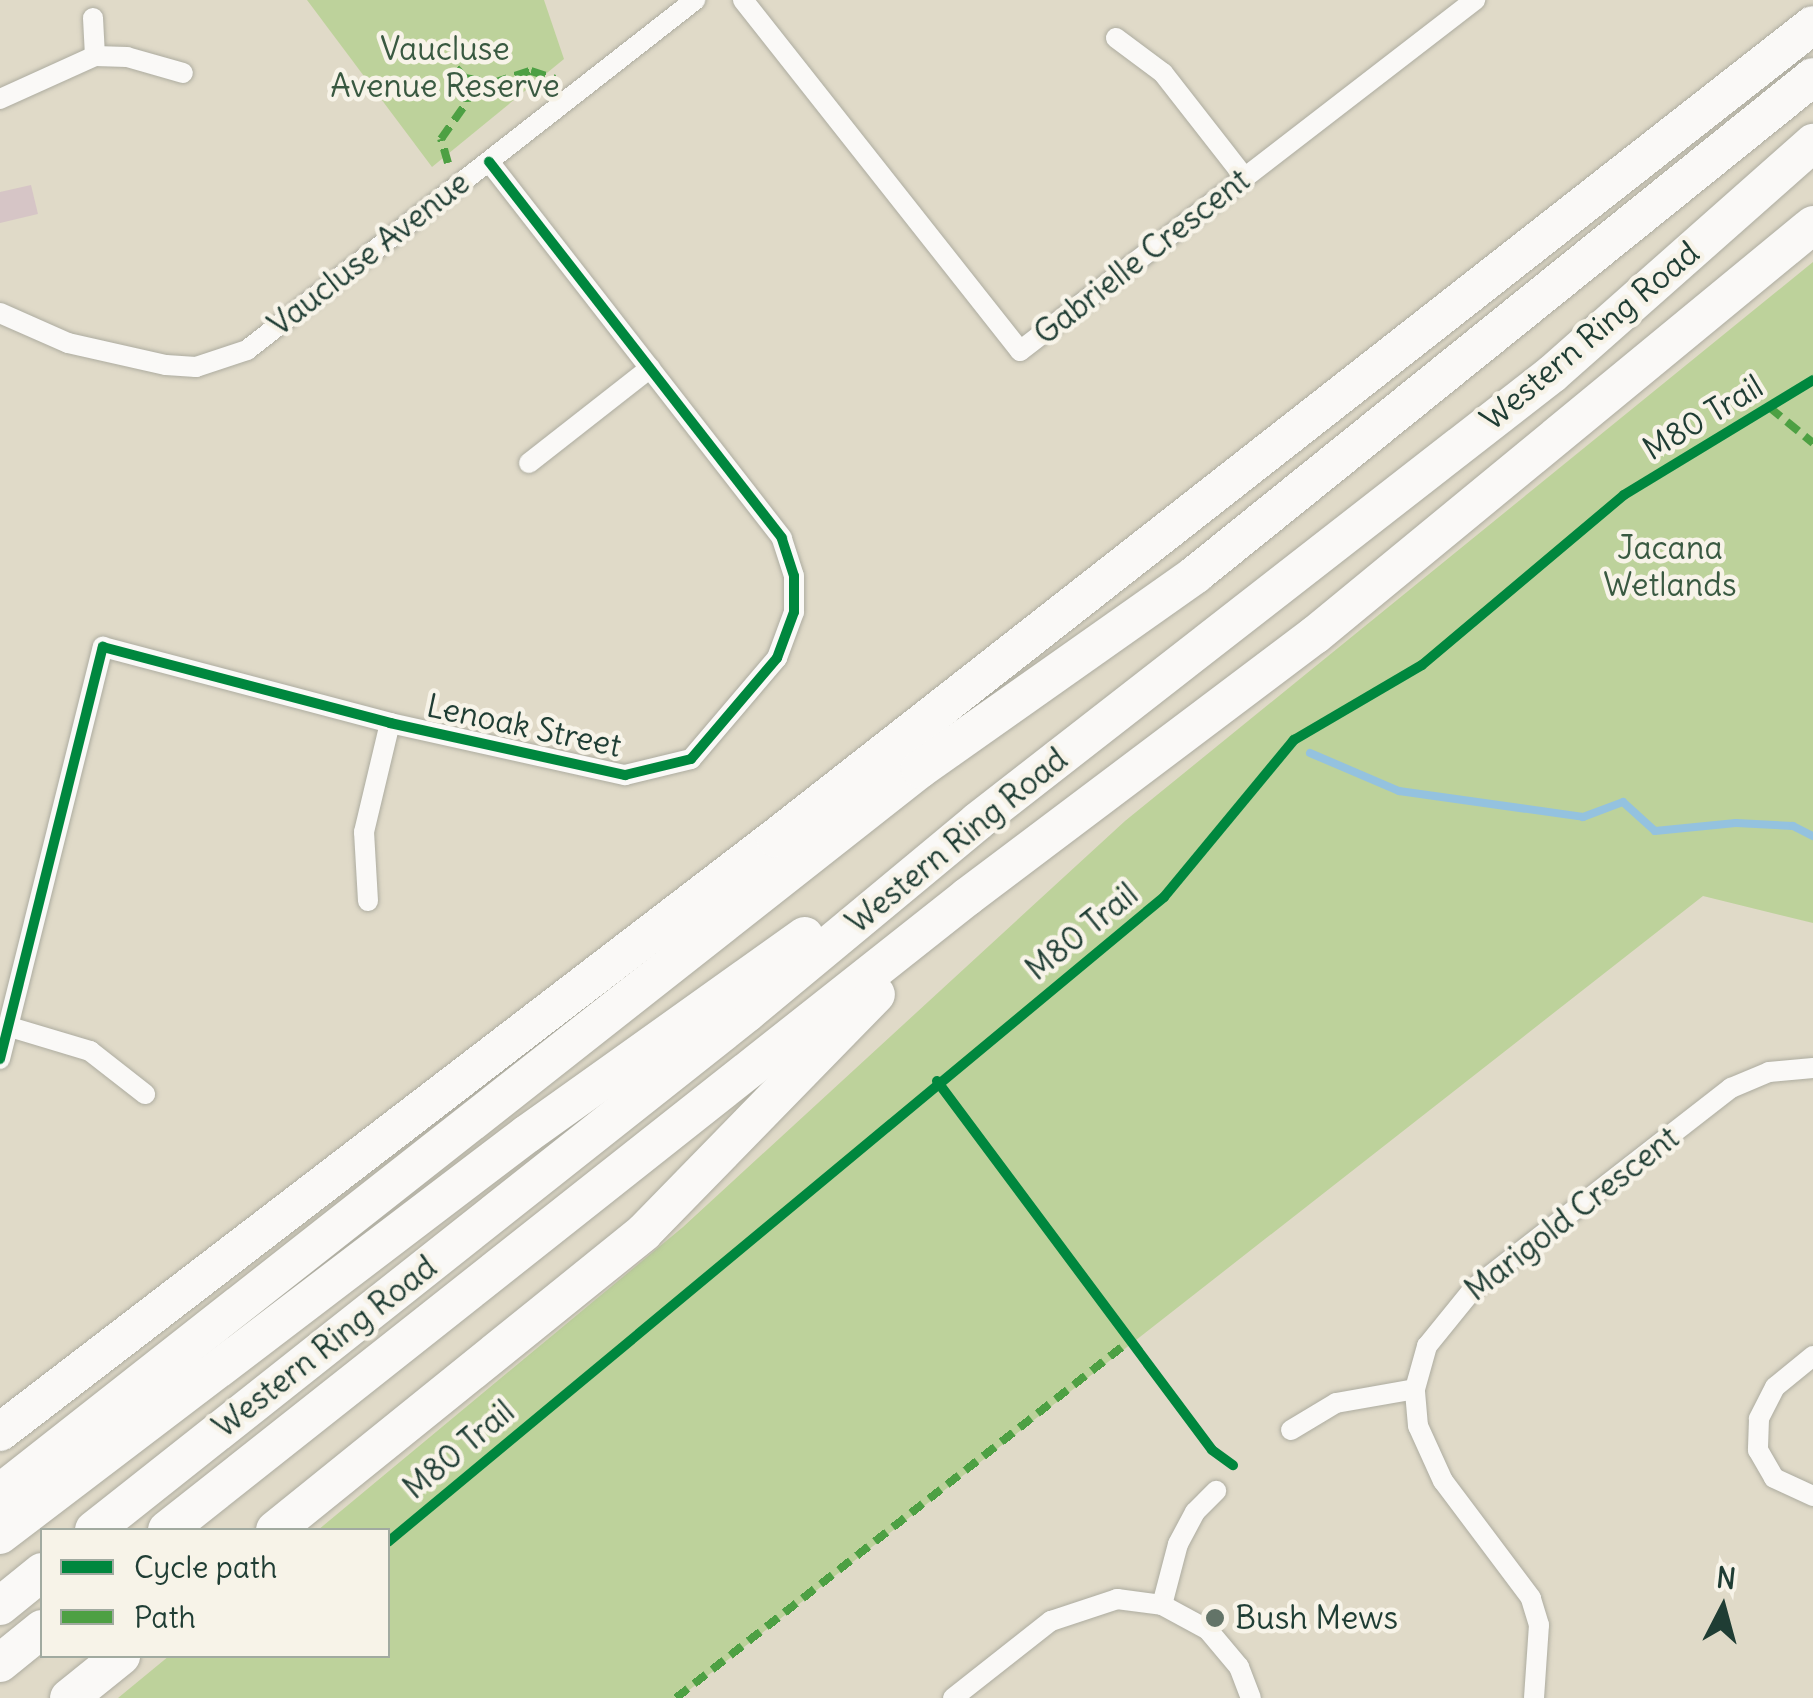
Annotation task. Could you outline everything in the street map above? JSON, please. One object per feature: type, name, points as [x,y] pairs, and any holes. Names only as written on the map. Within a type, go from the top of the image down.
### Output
[{"type":"highway","points":[[0,1432],[1484,285],[1813,25]]},
{"type":"highway","points":[[0,1493],[920,769],[1196,574],[1813,78]]},
{"type":"highway","name":"Western Ring Road","points":[[97,1528],[747,1013],[978,821],[1552,374],[1813,143]]},
{"type":"highway","name":"Western Ring Road","points":[[171,1528],[967,897],[1315,635],[1813,225]]},
{"type":"highway","points":[[920,769],[1131,581],[1484,285]]},
{"type":"highway","points":[[0,1535],[527,1134],[864,894],[978,821]]},
{"type":"highway","points":[[277,1528],[644,1232],[967,897]]},
{"type":"highway","points":[[0,1606],[40,1574]]},
{"type":"highway","points":[[0,1663],[40,1631]]},
{"type":"highway","points":[[69,1698],[119,1658]]},
{"type":"street","name":"Vaucluse Avenue","points":[[0,313],[68,343],[127,358],[196,366],[228,358],[696,0]]},
{"type":"street","name":"Gabrielle Crescent","points":[[742,0],[1020,351],[1475,0]]},
{"type":"street","points":[[93,18],[95,56]]},
{"type":"street","points":[[1116,38],[1162,73],[1245,178]]},
{"type":"street","points":[[0,99],[95,56],[127,57],[183,73]]},
{"type":"street","name":"Lenoak Street","points":[[0,1059],[103,647],[390,723],[624,775],[691,759],[757,687],[794,612],[794,576],[782,538],[758,502],[489,160]]},
{"type":"street","points":[[529,463],[650,368]]},
{"type":"street","points":[[368,901],[364,832],[390,723]]},
{"type":"street","points":[[10,1027],[90,1051],[145,1094]]},
{"type":"street","name":"Marigold Crescent","points":[[1534,1698],[1539,1625],[1532,1598],[1435,1467],[1418,1426],[1415,1389],[1434,1334],[1474,1288],[1731,1088],[1769,1072],[1813,1068]]},
{"type":"street","points":[[1813,1356],[1775,1387],[1759,1419],[1758,1450],[1774,1478],[1813,1496]]},
{"type":"street","points":[[1292,1430],[1336,1403],[1415,1389]]},
{"type":"street","points":[[1162,1605],[1178,1544],[1194,1512],[1216,1492]]},
{"type":"street","points":[[953,1698],[1051,1621],[1083,1606],[1117,1599],[1162,1605],[1223,1644],[1250,1698]]},
{"type":"green space","name":"Vaucluse Avenue Reserve","points":[[307,0],[544,0],[564,59],[432,167]]},
{"type":"green space","name":"Jacana Wetlands","points":[[1813,262],[1813,923],[1703,896],[679,1698],[118,1698],[167,1658],[390,1658],[390,1528],[320,1528],[683,1227],[1125,821]]},
{"type":"building","points":[[31,185],[38,214],[0,223],[0,192]]},
{"type":"waterway","points":[[1310,753],[1399,791],[1583,817],[1623,802],[1655,831],[1736,823],[1793,826],[1813,836]]},
{"type":"marked path","points":[[456,68],[465,78],[493,83],[531,71],[555,79]]},
{"type":"marked path","points":[[448,163],[441,139],[467,102],[465,78]]},
{"type":"marked path","points":[[1769,407],[1813,443]]},
{"type":"marked path","points":[[676,1698],[1132,1339]]},
{"type":"cycle path","points":[[0,1059],[103,647],[390,723],[625,775],[691,759],[777,658],[794,612],[794,576],[782,538],[489,161]]},
{"type":"cycle path","name":"M80 Trail","points":[[390,1540],[1164,897],[1294,740],[1422,665],[1624,495],[1813,380]]},
{"type":"cycle path","points":[[937,1081],[1212,1450],[1233,1465]]},
{"type":"place","name":"Bush Mews","points":[[1215,1618]]}]
